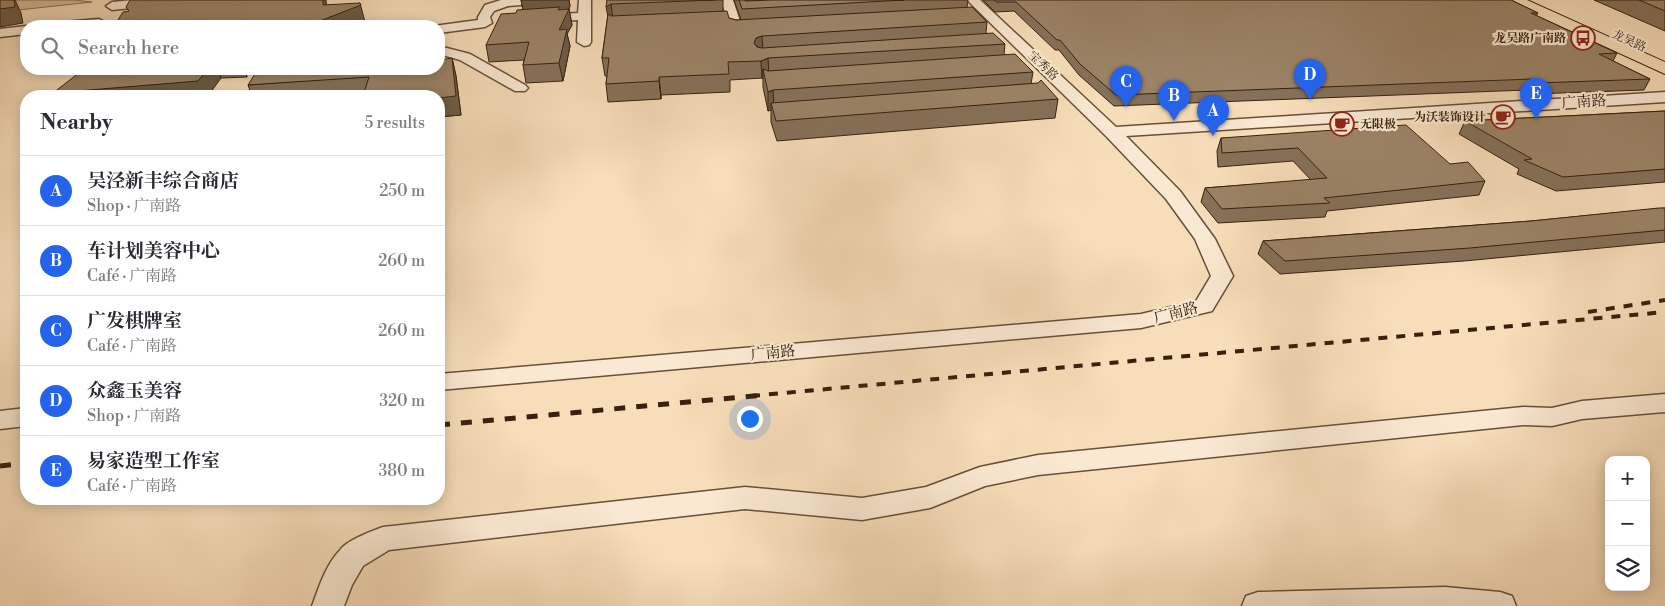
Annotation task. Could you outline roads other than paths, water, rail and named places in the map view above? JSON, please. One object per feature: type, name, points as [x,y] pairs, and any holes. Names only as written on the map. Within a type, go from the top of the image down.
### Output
[{"type":"main road","name":"龙吴路","points":[[1515,0],[1665,69]]},
{"type":"main road","name":"龙吴路","points":[[1539,0],[1665,57]]},
{"type":"street","points":[[108,20],[114,3],[169,0]]},
{"type":"street","points":[[475,8],[489,8],[507,2],[534,0]]},
{"type":"street","points":[[584,42],[585,0]]},
{"type":"street","name":"宝秀路","points":[[973,0],[1112,132]]},
{"type":"street","points":[[724,1],[737,31],[766,32]]},
{"type":"street","points":[[445,28],[490,22],[484,17],[489,8]]},
{"type":"street","points":[[525,20],[585,16]]},
{"type":"street","points":[[973,17],[992,16]]},
{"type":"street","points":[[715,22],[734,21]]},
{"type":"street","points":[[0,33],[20,31]]},
{"type":"street","points":[[445,52],[465,57],[520,88]]},
{"type":"street","name":"广南路","points":[[1112,132],[1665,97]]},
{"type":"street","name":"广南路","points":[[445,381],[1141,321],[1204,306],[1222,276],[1205,239],[1173,195],[1112,132]]},
{"type":"street","points":[[328,606],[336,582],[352,557],[383,539],[745,498],[862,509],[930,497],[980,477],[1038,465],[1523,416],[1552,417],[1582,410],[1665,403]]},
{"type":"street","points":[[0,420],[20,418]]},
{"type":"street","points":[[1258,606],[1445,601],[1500,606]]},
{"type":"railway","points":[[1588,312],[1665,300]]},
{"type":"railway","points":[[751,396],[1665,312]]},
{"type":"railway","points":[[445,424],[765,395]]},
{"type":"railway","points":[[0,466],[20,464]]},
{"type":"place","name":"龙吴路广南路","points":[[1583,38]]},
{"type":"place","name":"众鑫玉美容","points":[[1310,100]]},
{"type":"place","name":"广发棋牌室","points":[[1126,107]]},
{"type":"place","name":"为沃装饰设计","points":[[1503,117]]},
{"type":"place","name":"易家造型工作室","points":[[1536,119]]},
{"type":"place","name":"车计划美容中心","points":[[1174,121]]},
{"type":"place","name":"无限极","points":[[1342,124]]},
{"type":"place","name":"吴泾新丰综合商店","points":[[1213,136]]}]
